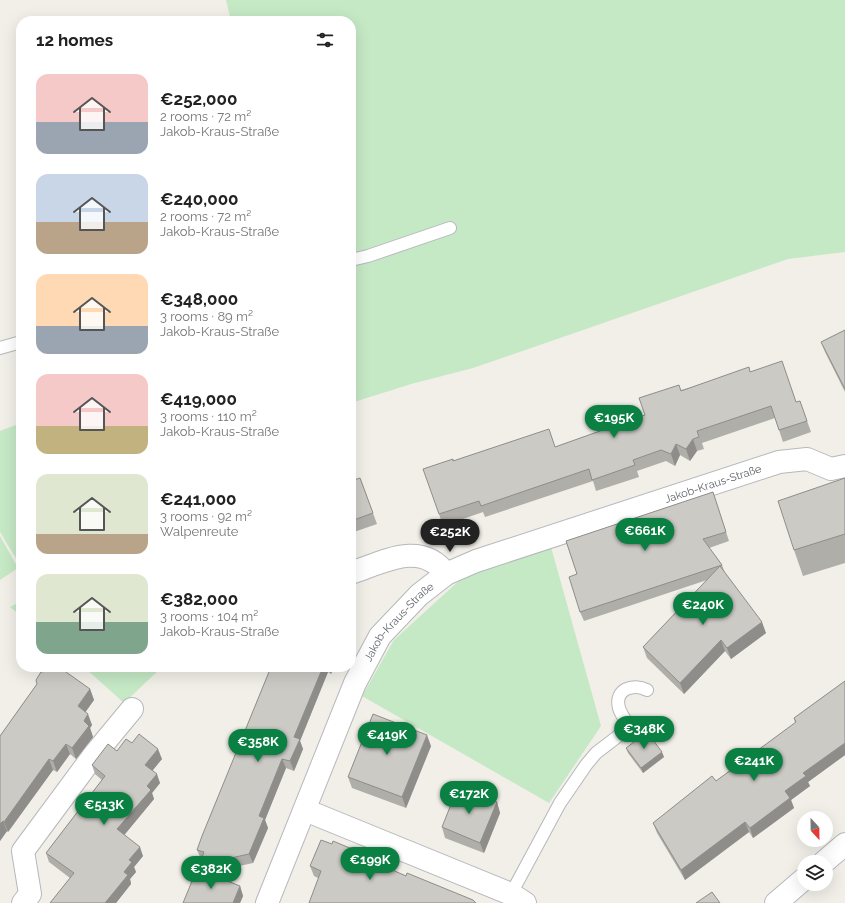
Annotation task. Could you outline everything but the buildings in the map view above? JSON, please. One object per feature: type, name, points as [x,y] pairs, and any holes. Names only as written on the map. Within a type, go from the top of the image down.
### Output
[{"type":"street","name":"Jakob-Kraus-Straße","points":[[267,903],[355,683],[380,636],[419,595],[446,574],[476,561],[779,462],[808,459],[831,469],[845,466]]},
{"type":"street","points":[[356,571],[401,556],[422,555],[438,563],[446,574]]},
{"type":"street","points":[[23,903],[30,894],[23,850],[94,754],[132,708]]},
{"type":"street","points":[[305,810],[518,899]]},
{"type":"street","points":[[832,855],[845,844]]},
{"type":"street","points":[[776,903],[797,885]]},
{"type":"lane","points":[[356,259],[450,228]]},
{"type":"lane","points":[[0,348],[16,343]]},
{"type":"lane","points":[[518,899],[560,803],[586,764],[596,753],[630,727],[618,707],[619,696],[624,689],[631,687],[639,686],[647,690]]},
{"type":"green space","points":[[226,0],[845,0],[845,252],[788,259],[473,368],[411,384],[356,401],[356,16],[230,16]]},
{"type":"green space","points":[[16,425],[16,558],[0,532],[0,431]]},
{"type":"green space","points":[[0,536],[16,564],[16,569],[0,580]]},
{"type":"green space","points":[[551,547],[601,726],[549,803],[362,696],[394,640],[462,578]]},
{"type":"green space","points":[[16,604],[16,612],[10,607]]},
{"type":"green space","points":[[90,672],[157,672],[124,703]]}]
